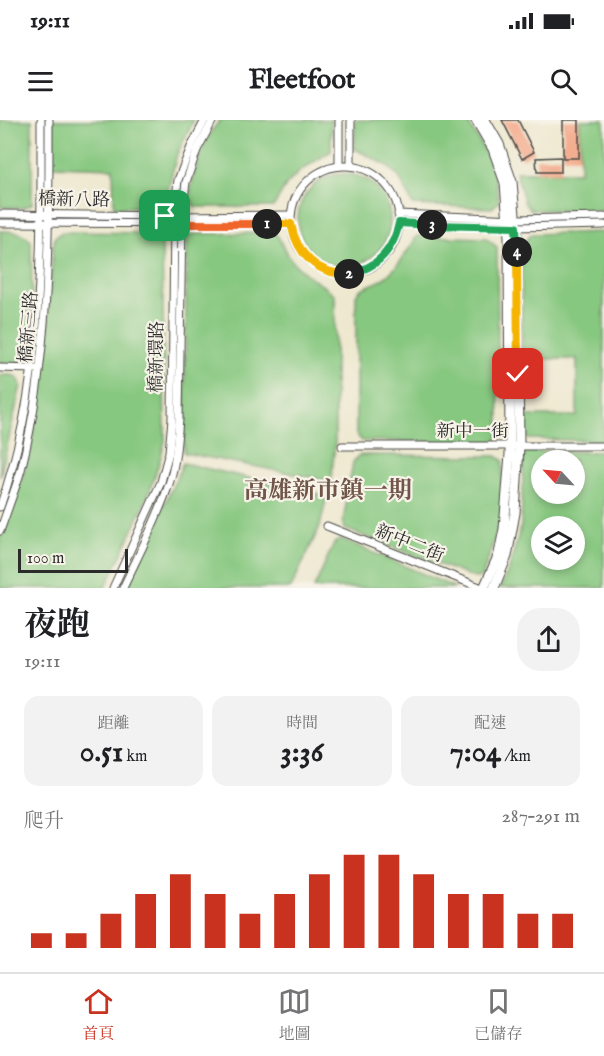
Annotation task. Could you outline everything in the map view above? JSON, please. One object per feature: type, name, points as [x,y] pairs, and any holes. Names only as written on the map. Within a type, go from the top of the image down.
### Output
[{"type":"street","name":"橋新三路","points":[[0,530],[20,471],[47,298],[41,120]]},
{"type":"street","name":"橋新三路","points":[[45,214],[49,120]]},
{"type":"street","name":"橋新環路","points":[[123,588],[170,483],[176,452],[179,419],[178,180],[190,147],[205,120]]},
{"type":"street","name":"橋新環路","points":[[113,588],[152,503],[169,452],[178,220],[186,182],[197,150],[213,120]]},
{"type":"street","points":[[339,120],[339,166]]},
{"type":"street","points":[[351,120],[351,166]]},
{"type":"street","points":[[476,120],[501,167],[512,223]]},
{"type":"street","points":[[485,120],[499,144],[512,182],[515,446],[513,531],[507,556],[494,588]]},
{"type":"street","points":[[339,166],[351,166],[368,171],[383,182],[393,196],[399,223],[389,250],[379,262],[366,270],[342,274],[327,271],[313,264],[302,253],[294,239],[291,215],[296,197],[306,182],[321,171],[339,166]]},
{"type":"street","name":"橋新八路","points":[[0,214],[291,224]]},
{"type":"street","points":[[398,214],[512,223],[604,217]]},
{"type":"street","name":"橋新八路","points":[[0,223],[178,220],[291,215]]},
{"type":"street","points":[[399,223],[604,225]]},
{"type":"street","points":[[0,368],[36,369]]},
{"type":"street","name":"橋新三路","points":[[0,507],[13,469],[36,369]]},
{"type":"street","name":"新中一街","points":[[342,446],[604,447]]},
{"type":"street","points":[[483,588],[499,554],[515,446]]},
{"type":"street","name":"新中二街","points":[[327,526],[483,588]]},
{"type":"green space","points":[[0,120],[32,120],[32,204],[22,208],[0,207]]},
{"type":"green space","points":[[53,120],[194,120],[177,154],[168,190],[161,204],[154,207],[114,207],[113,168],[52,166]]},
{"type":"green space","points":[[220,120],[331,120],[331,151],[300,171],[287,184],[273,207],[195,207],[189,198],[196,166],[203,147]]},
{"type":"green space","points":[[355,120],[466,120],[488,159],[495,179],[499,202],[492,208],[413,205],[399,177],[386,165],[355,149]]},
{"type":"green space","points":[[580,120],[604,120],[604,211],[531,210],[525,204],[516,172],[580,172]]},
{"type":"green space","points":[[344,174],[362,177],[377,187],[387,202],[390,220],[387,238],[377,253],[362,263],[344,266],[326,263],[311,253],[301,238],[298,220],[301,202],[311,187],[326,177]]},
{"type":"green space","points":[[0,231],[20,233],[31,241],[32,293],[27,353],[20,363],[0,363]]},
{"type":"green space","points":[[62,232],[153,233],[162,241],[165,441],[147,498],[105,588],[0,588],[0,539],[30,453],[46,354],[53,247],[55,237]]},
{"type":"green space","points":[[604,232],[604,441],[529,439],[524,436],[524,416],[577,416],[577,359],[522,359],[521,252],[523,243],[532,234]]},
{"type":"green space","points":[[275,233],[290,259],[335,295],[335,444],[331,481],[184,453],[187,239],[191,234]]},
{"type":"green space","points":[[417,236],[486,238],[497,247],[499,435],[495,442],[362,441],[356,434],[356,295],[392,271]]},
{"type":"green space","points":[[0,375],[15,377],[21,385],[0,477]]},
{"type":"green space","points":[[524,451],[531,451],[531,504],[585,504],[585,452],[604,452],[604,588],[500,588],[509,569],[521,526]]},
{"type":"green space","points":[[359,455],[496,456],[503,460],[501,519],[482,577],[475,578],[345,529],[343,522],[353,462]]},
{"type":"green space","points":[[183,463],[327,496],[320,526],[291,588],[127,588]]},
{"type":"green space","points":[[341,539],[456,588],[314,588],[334,543]]},
{"type":"building","points":[[502,120],[518,120],[534,152],[522,159]]},
{"type":"building","points":[[563,120],[579,120],[579,158],[563,158]]},
{"type":"building","points":[[561,157],[561,172],[537,172],[536,158]]},
{"type":"district","name":"高雄新市鎮一期","points":[[328,490]]},
{"type":"route","points":[[165,216],[182,216],[182,224],[291,224],[294,239],[302,253],[313,264],[327,271],[342,274],[366,270],[379,262],[389,250],[399,223],[516,227],[518,374]]}]
